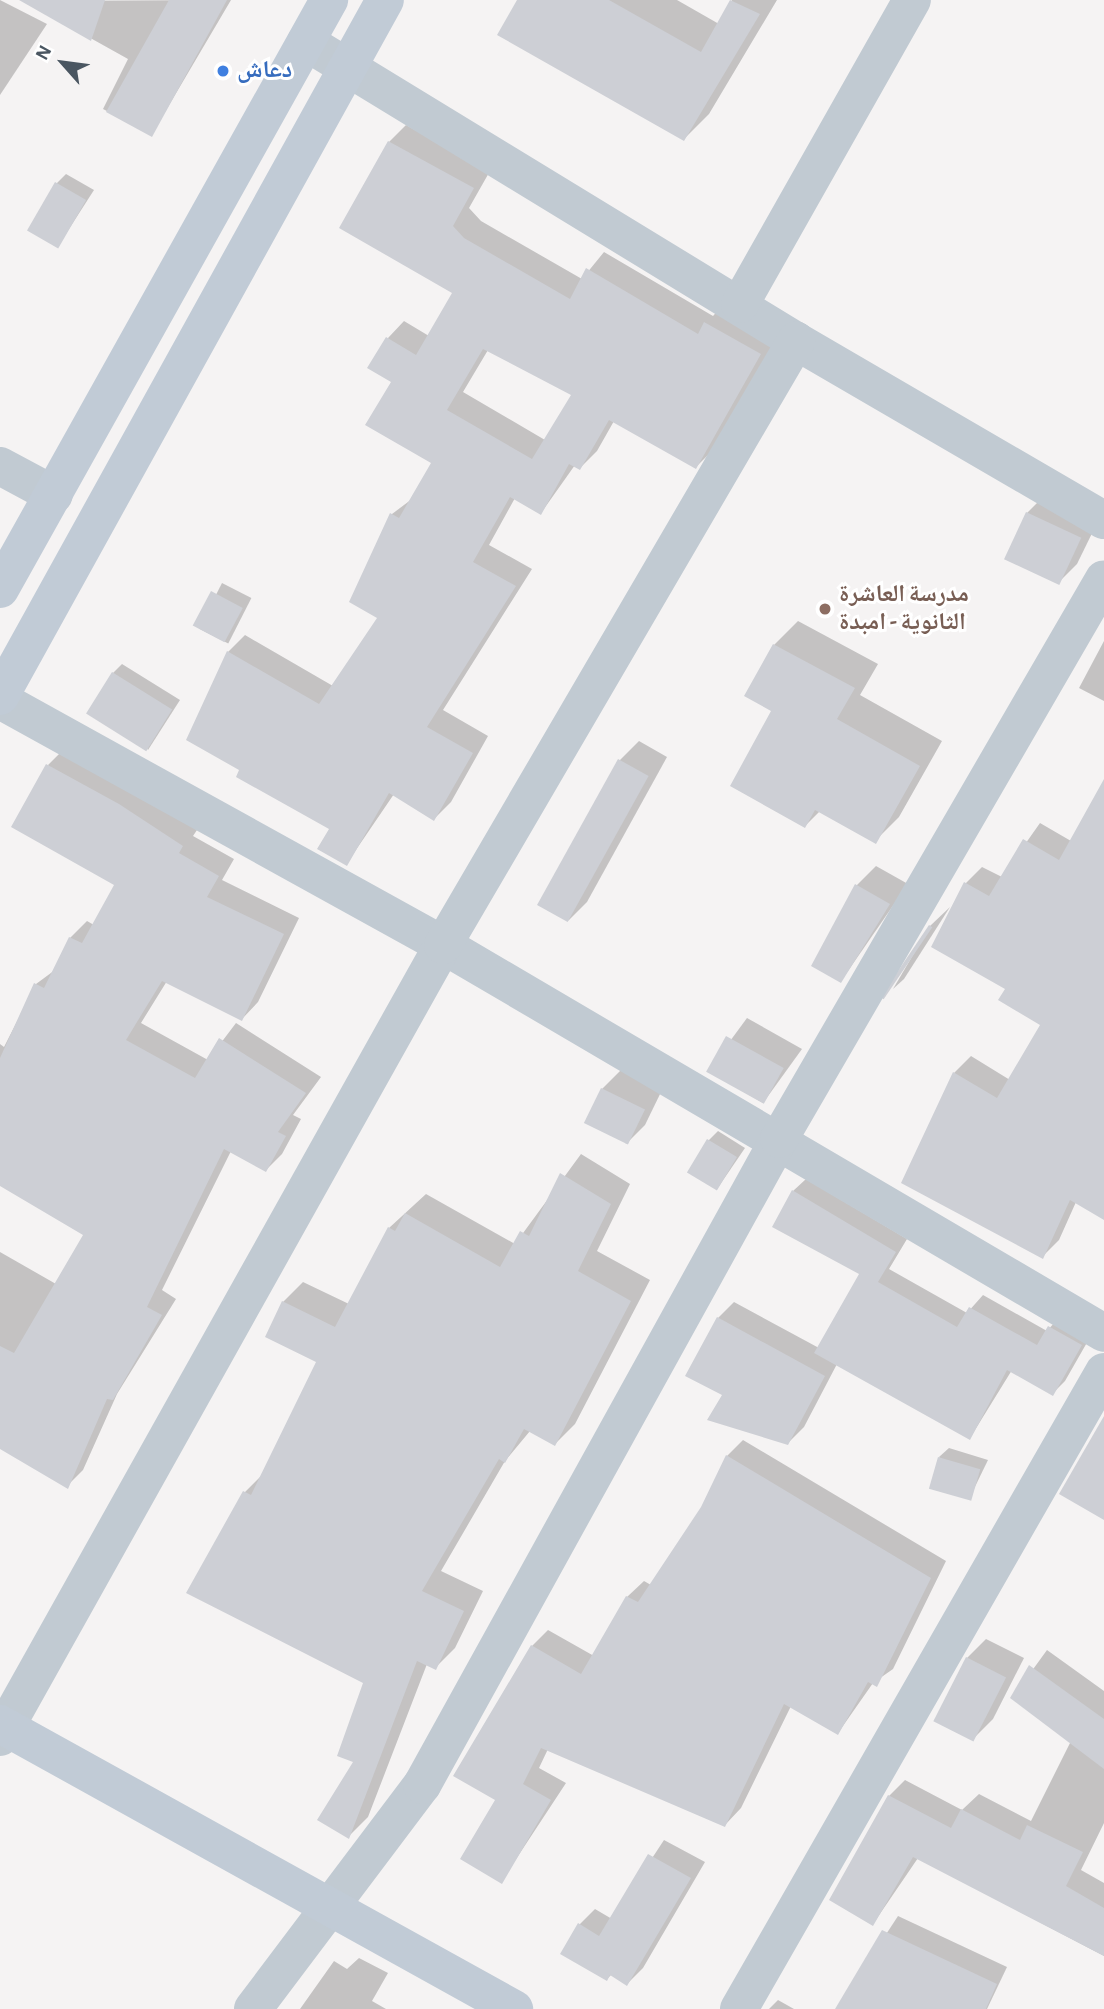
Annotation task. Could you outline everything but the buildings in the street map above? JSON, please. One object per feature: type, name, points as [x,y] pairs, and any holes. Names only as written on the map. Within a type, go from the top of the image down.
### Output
[{"type":"main road","points":[[0,589],[329,0]]},
{"type":"main road","points":[[0,698],[386,0]]},
{"type":"main road","points":[[2,1729],[332,1905],[514,2009]]},
{"type":"street","points":[[740,304],[912,0]]},
{"type":"street","points":[[306,42],[740,304],[796,341],[1104,520]]},
{"type":"street","points":[[2,1729],[443,945],[796,341]]},
{"type":"street","points":[[0,466],[54,495]]},
{"type":"street","points":[[253,2009],[422,1785],[779,1139],[1104,579]]},
{"type":"street","points":[[0,698],[443,945],[779,1139],[1104,1333]]},
{"type":"street","points":[[739,2009],[1104,1372]]},
{"type":"place","name":"دعاش","points":[[223,71]]},
{"type":"place","name":"مدرسة العاشرة الثانوية - امبدة","points":[[825,609]]}]
